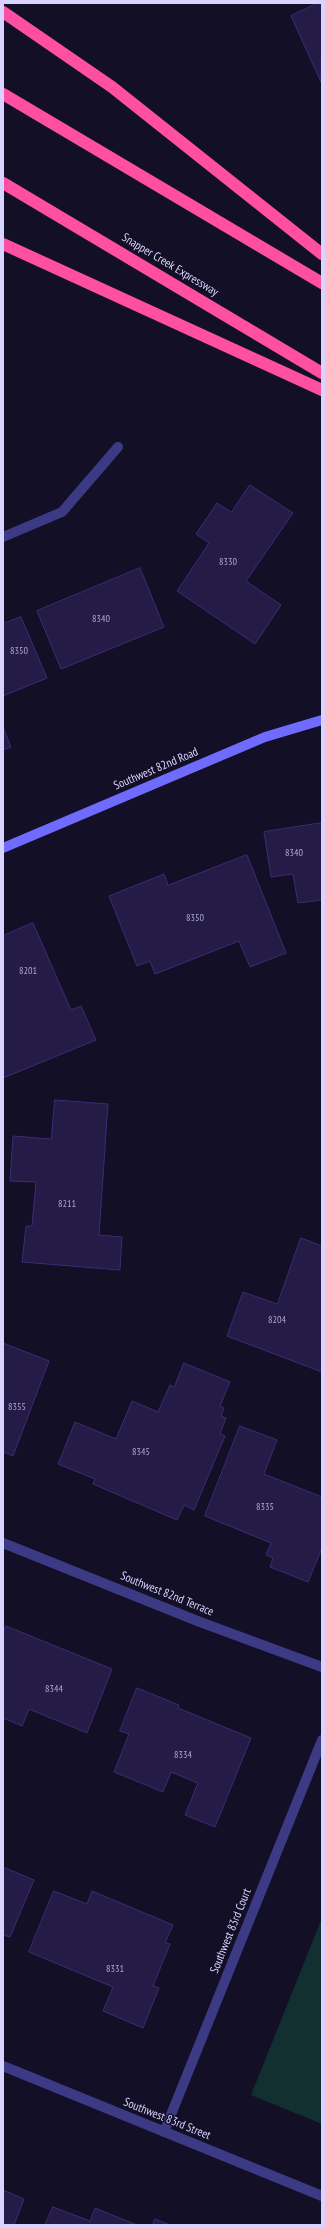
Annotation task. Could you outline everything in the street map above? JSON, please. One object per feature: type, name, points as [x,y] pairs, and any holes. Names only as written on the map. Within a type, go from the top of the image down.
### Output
[{"type":"highway","points":[[3,12],[112,87],[322,254]]},
{"type":"highway","points":[[3,94],[322,283]]},
{"type":"highway","name":"Snapper Creek Expressway","points":[[3,183],[322,372]]},
{"type":"highway","points":[[3,244],[322,390]]},
{"type":"street","points":[[3,537],[62,512],[118,447]]},
{"type":"street","name":"Southwest 82nd Road","points":[[3,848],[265,737],[322,720]]},
{"type":"street","name":"Southwest 82nd Terrace","points":[[3,1543],[200,1622],[322,1667]]},
{"type":"street","name":"Southwest 83rd Court","points":[[164,2132],[322,1740]]},
{"type":"street","name":"Southwest 83rd Street","points":[[3,2066],[322,2196]]},
{"type":"green space","points":[[322,1918],[322,2124],[251,2095]]},
{"type":"building","points":[[318,3],[322,3],[321,82],[291,16]]},
{"type":"building","points":[[250,485],[293,513],[246,581],[281,605],[255,644],[177,591],[209,543],[196,534],[217,503],[231,512]]},
{"type":"building","points":[[140,568],[164,627],[61,669],[37,611]]},
{"type":"building","points":[[21,617],[47,678],[3,696],[3,624]]},
{"type":"building","points":[[3,727],[11,747],[3,750]]},
{"type":"building","points":[[322,823],[322,900],[298,903],[293,874],[271,877],[264,832]]},
{"type":"building","points":[[247,855],[286,953],[250,967],[239,941],[155,974],[150,961],[137,966],[109,896],[164,874],[168,885]]},
{"type":"building","points":[[33,923],[71,1010],[81,1006],[96,1040],[3,1078],[3,936]]},
{"type":"building","points":[[55,1100],[108,1104],[99,1235],[122,1237],[120,1270],[22,1262],[26,1226],[32,1226],[36,1182],[10,1181],[13,1136],[51,1139]]},
{"type":"building","points":[[301,1238],[322,1246],[322,1372],[227,1336],[243,1292],[277,1304]]},
{"type":"building","points":[[3,1343],[49,1361],[13,1456],[3,1452]]},
{"type":"building","points":[[184,1363],[230,1382],[220,1406],[224,1408],[221,1416],[226,1418],[220,1434],[225,1436],[194,1510],[184,1505],[177,1520],[93,1484],[95,1479],[58,1464],[75,1422],[116,1439],[132,1401],[158,1412],[170,1385],[174,1387]]},
{"type":"building","points":[[240,1426],[277,1440],[264,1474],[322,1497],[322,1548],[308,1582],[270,1567],[273,1558],[266,1555],[271,1543],[205,1516]]},
{"type":"building","points":[[6,1626],[112,1669],[87,1733],[29,1709],[22,1726],[3,1718],[3,1633]]},
{"type":"building","points":[[137,1688],[179,1705],[178,1708],[251,1738],[215,1827],[185,1815],[198,1783],[171,1772],[163,1792],[114,1772],[129,1734],[120,1731]]},
{"type":"building","points":[[3,1867],[34,1880],[10,1937],[3,1935]]},
{"type":"building","points":[[54,1891],[87,1904],[92,1891],[173,1925],[165,1943],[170,1944],[153,1986],[159,1988],[143,2028],[103,2011],[113,1987],[29,1952]]},
{"type":"building","points":[[3,2190],[24,2199],[14,2225],[3,2225]]},
{"type":"building","points":[[53,2207],[90,2221],[95,2208],[137,2225],[45,2225]]},
{"type":"building","points":[[155,2219],[170,2225],[153,2225]]}]
